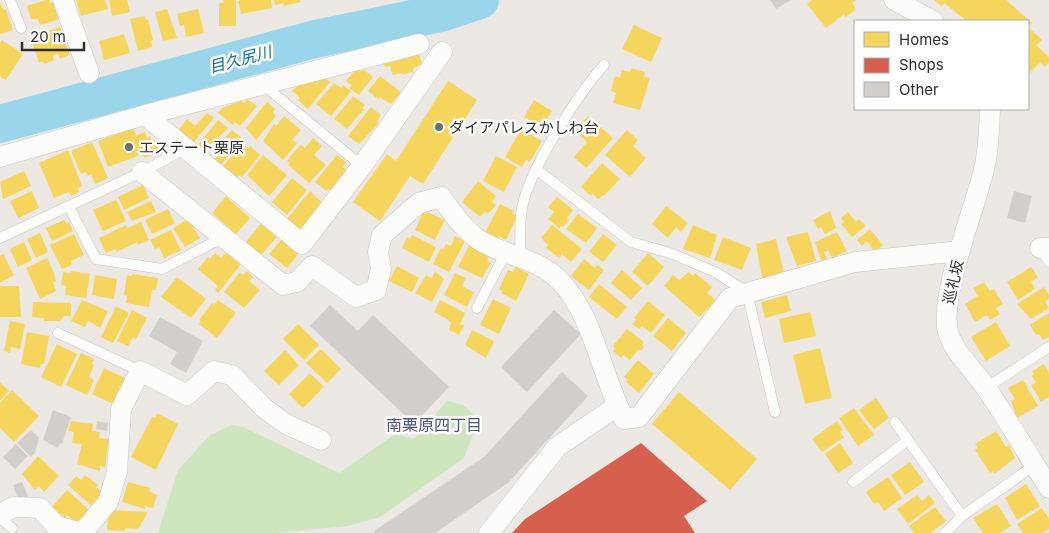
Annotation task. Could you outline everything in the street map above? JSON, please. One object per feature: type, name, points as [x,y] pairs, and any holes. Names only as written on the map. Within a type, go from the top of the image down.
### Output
[{"type":"street","points":[[63,0],[89,73]]},
{"type":"street","points":[[894,0],[931,20]]},
{"type":"street","points":[[0,157],[146,115],[419,44]]},
{"type":"street","points":[[146,115],[302,244],[362,166],[442,52]]},
{"type":"street","name":"巡礼坂","points":[[990,110],[989,136],[984,170],[960,252],[947,312],[948,332],[957,350],[986,388],[1049,488]]},
{"type":"street","points":[[142,172],[283,285],[297,282],[312,266],[356,297],[376,290],[381,269],[378,252],[382,235],[419,203],[441,197],[461,224],[479,240],[547,269],[561,281],[579,306],[617,406],[624,419],[638,417],[730,298],[855,262],[960,252]]},
{"type":"street","points":[[6,521],[14,508],[40,508],[56,526],[82,533],[108,502],[117,472],[121,409],[140,371],[187,395],[214,371],[232,375],[264,408],[286,424],[321,440]]},
{"type":"street","points":[[489,533],[557,447],[617,406]]},
{"type":"lane","points":[[10,0],[21,28]]},
{"type":"lane","points":[[477,308],[513,255],[522,208],[536,170],[587,84],[604,65]]},
{"type":"lane","points":[[272,92],[362,166]]},
{"type":"lane","points":[[0,238],[142,172],[186,148]]},
{"type":"lane","points":[[536,170],[631,242],[670,253],[715,272],[747,292],[775,412]]},
{"type":"lane","points":[[69,207],[96,259],[162,269],[224,237]]},
{"type":"lane","points":[[58,333],[140,371]]},
{"type":"lane","points":[[986,388],[1049,347]]},
{"type":"lane","points":[[895,422],[962,516]]},
{"type":"lane","points":[[853,482],[908,440]]},
{"type":"lane","points":[[945,533],[962,516],[1035,465]]},
{"type":"lane","points":[[0,518],[6,521]]},
{"type":"green space","points":[[447,401],[463,405],[479,419],[464,458],[380,517],[348,526],[275,533],[158,533],[178,470],[210,435],[232,425],[243,427],[339,473],[395,434],[414,439]]},
{"type":"building: Homes","points":[[49,0],[50,3],[54,2],[60,19],[40,25],[38,19],[31,19],[27,6]]},
{"type":"building: Homes","points":[[76,0],[105,0],[108,9],[81,16]]},
{"type":"building: Homes","points":[[109,0],[127,0],[130,12],[112,16]]},
{"type":"building: Homes","points":[[223,0],[236,0],[236,26],[219,26],[219,3],[223,3]]},
{"type":"building: Homes","points":[[271,0],[272,8],[241,14],[238,1]]},
{"type":"building: Homes","points":[[274,0],[300,0],[301,2],[284,6],[283,3],[275,5]]},
{"type":"building: Homes","points":[[812,0],[856,0],[852,3],[856,9],[846,17],[844,14],[826,28],[807,4]]},
{"type":"building: Homes","points":[[934,0],[1006,0],[1029,20],[966,20],[944,3],[941,6]]},
{"type":"building: Homes","points":[[0,3],[4,10],[6,9],[13,30],[0,34]]},
{"type":"building: Homes","points":[[167,9],[177,38],[163,41],[155,12]]},
{"type":"building: Homes","points":[[198,9],[204,33],[186,37],[184,25],[180,26],[177,14]]},
{"type":"building: Homes","points":[[145,16],[146,20],[148,19],[153,40],[151,41],[152,47],[138,51],[130,19]]},
{"type":"building: Homes","points":[[634,25],[662,38],[651,62],[622,49]]},
{"type":"building: Homes","points":[[60,27],[70,55],[60,59],[58,54],[53,56],[54,60],[44,64],[43,61],[39,63],[32,42],[36,41],[34,36]]},
{"type":"building: Homes","points":[[1029,28],[1042,40],[1036,45],[1049,57],[1049,62],[1045,67],[1040,62],[1029,74]]},
{"type":"building: Homes","points":[[124,34],[130,53],[104,60],[99,41]]},
{"type":"building: Homes","points":[[2,40],[23,54],[6,80],[0,77],[0,43]]},
{"type":"building: Homes","points":[[419,54],[422,64],[413,68],[414,71],[403,75],[402,73],[393,75],[390,66],[385,67],[383,63]]},
{"type":"building: Homes","points":[[631,68],[645,72],[644,77],[650,78],[640,110],[613,103],[616,93],[611,91],[615,76],[620,78],[622,70],[630,72]]},
{"type":"building: Homes","points":[[358,69],[361,71],[363,69],[373,77],[359,95],[349,88],[352,85],[346,81]]},
{"type":"building: Homes","points":[[380,76],[401,92],[391,104],[380,97],[378,99],[368,91]]},
{"type":"building: Homes","points":[[324,77],[330,82],[308,109],[292,91],[297,86],[316,82]]},
{"type":"building: Homes","name":"ダイアパレスかしわ台","points":[[448,81],[477,100],[423,184],[410,176],[380,221],[353,202],[387,154],[396,161]]},
{"type":"building: Homes","points":[[334,83],[341,88],[343,85],[351,91],[331,116],[316,104]]},
{"type":"building: Homes","points":[[353,96],[365,105],[362,108],[364,109],[347,129],[334,119]]},
{"type":"building: Homes","points":[[247,99],[257,106],[240,126],[235,122],[233,125],[218,113],[222,108],[241,101],[244,103]]},
{"type":"building: Homes","points":[[534,100],[552,111],[542,127],[524,117]]},
{"type":"building: Homes","points":[[267,102],[275,109],[273,113],[276,116],[256,140],[246,128]]},
{"type":"building: Homes","points":[[371,107],[381,115],[377,121],[379,123],[359,144],[348,136]]},
{"type":"building: Homes","points":[[207,113],[214,118],[192,144],[177,132],[187,119],[195,126]]},
{"type":"building: Homes","points":[[284,116],[301,130],[292,140],[297,143],[283,160],[263,141],[274,124],[276,126]]},
{"type":"building: Homes","points":[[588,116],[613,138],[586,168],[574,157],[587,142],[575,131]]},
{"type":"building: Homes","points":[[218,120],[228,128],[203,153],[196,147]]},
{"type":"building: Homes","name":"エステート栗原","points":[[133,128],[136,135],[145,132],[147,138],[150,136],[152,142],[156,140],[160,152],[144,158],[143,154],[108,167],[98,141]]},
{"type":"building: Homes","points":[[521,129],[542,141],[530,162],[526,160],[522,167],[505,157]]},
{"type":"building: Homes","points":[[232,130],[243,139],[220,166],[213,161],[220,152],[216,149]]},
{"type":"building: Homes","points":[[627,130],[638,140],[633,146],[646,158],[630,177],[605,155]]},
{"type":"building: Homes","points":[[313,138],[322,146],[314,155],[326,165],[309,183],[288,165],[290,163],[287,161],[300,145],[305,148]]},
{"type":"building: Homes","points":[[92,142],[108,178],[95,184],[91,174],[88,176],[86,172],[81,174],[71,151]]},
{"type":"building: Homes","points":[[242,144],[248,148],[250,146],[260,155],[242,177],[240,175],[237,177],[223,166]]},
{"type":"building: Homes","points":[[68,150],[82,186],[78,188],[79,192],[71,196],[69,192],[54,198],[39,163]]},
{"type":"building: Homes","points":[[263,155],[287,175],[269,196],[247,175]]},
{"type":"building: Homes","points":[[337,155],[346,162],[343,167],[347,170],[331,191],[328,189],[327,191],[315,182]]},
{"type":"building: Homes","points":[[496,156],[517,167],[504,192],[483,181]]},
{"type":"building: Homes","points":[[602,163],[620,179],[606,194],[598,199],[593,194],[591,196],[581,187]]},
{"type":"building: Homes","points":[[24,171],[31,186],[3,199],[0,182]]},
{"type":"building: Homes","points":[[292,178],[307,190],[287,215],[272,202]]},
{"type":"building: Homes","points":[[478,181],[496,196],[492,202],[496,205],[488,214],[485,211],[480,217],[462,202]]},
{"type":"building: Homes","points":[[143,185],[149,198],[124,210],[118,197]]},
{"type":"building: Homes","points":[[32,191],[39,208],[18,218],[10,201]]},
{"type":"building: Homes","points":[[310,191],[323,203],[300,230],[287,219]]},
{"type":"building: Homes","points":[[226,196],[250,218],[236,234],[212,213]]},
{"type":"building: Homes","points":[[557,197],[573,210],[567,218],[569,220],[563,227],[559,228],[548,219],[554,212],[548,207]]},
{"type":"building: Homes","points":[[116,200],[126,221],[103,231],[93,210]]},
{"type":"building: Homes","points":[[151,201],[156,212],[132,221],[127,212]]},
{"type":"building: Homes","points":[[500,204],[514,211],[512,214],[517,216],[506,240],[499,236],[497,239],[485,233]]},
{"type":"building: Homes","points":[[666,206],[688,223],[681,232],[676,227],[668,238],[652,224]]},
{"type":"building: Homes","points":[[168,209],[175,223],[152,234],[145,220]]},
{"type":"building: Homes","points":[[830,211],[836,228],[825,234],[821,227],[818,229],[813,220]]},
{"type":"building: Homes","points":[[423,212],[445,220],[435,240],[415,230]]},
{"type":"building: Homes","points":[[848,212],[856,222],[859,219],[866,226],[852,237],[841,224],[844,222],[841,218]]},
{"type":"building: Homes","points":[[578,214],[597,228],[586,243],[566,229]]},
{"type":"building: Homes","points":[[188,219],[200,238],[185,247],[173,228]]},
{"type":"building: Homes","points":[[64,220],[66,223],[69,222],[73,231],[52,241],[46,228]]},
{"type":"building: Homes","points":[[141,222],[149,240],[138,245],[137,242],[117,252],[115,249],[106,253],[99,238],[126,225],[127,228]]},
{"type":"building: Homes","points":[[262,222],[278,236],[261,255],[246,242]]},
{"type":"building: Homes","points":[[552,225],[582,249],[571,262],[562,254],[559,258],[546,248],[548,245],[541,238]]},
{"type":"building: Homes","points":[[693,225],[717,235],[710,258],[683,249]]},
{"type":"building: Homes","points":[[870,229],[883,245],[875,252],[867,241],[862,246],[857,240]]},
{"type":"building: Homes","points":[[171,230],[181,250],[164,258],[159,247],[155,249],[150,240]]},
{"type":"building: Homes","points":[[808,232],[816,261],[797,266],[786,237]]},
{"type":"building: Homes","points":[[837,232],[847,251],[832,258],[828,250],[824,252],[827,259],[822,262],[815,242]]},
{"type":"building: Homes","points":[[40,233],[48,252],[36,258],[27,239]]},
{"type":"building: Homes","points":[[74,234],[84,255],[71,261],[72,265],[62,269],[50,245]]},
{"type":"building: Homes","points":[[603,234],[617,245],[603,262],[589,252]]},
{"type":"building: Homes","points":[[412,235],[436,247],[429,262],[402,248],[407,237],[410,238]]},
{"type":"building: Homes","points":[[455,236],[465,241],[449,272],[433,264],[441,248],[443,249],[446,244],[451,246]]},
{"type":"building: Homes","points":[[723,237],[751,248],[742,270],[714,260]]},
{"type":"building: Homes","points":[[283,238],[300,252],[287,268],[269,254]]},
{"type":"building: Homes","points":[[776,239],[784,273],[762,278],[756,244]]},
{"type":"building: Homes","points":[[24,242],[32,260],[18,267],[10,249]]},
{"type":"building: Homes","points":[[469,245],[490,255],[487,261],[491,263],[482,278],[458,267]]},
{"type":"building: Homes","points":[[227,251],[242,263],[218,293],[215,290],[218,286],[198,269],[208,257],[210,259],[215,253],[221,258]]},
{"type":"building: Homes","points":[[648,253],[664,267],[648,286],[632,272]]},
{"type":"building: Homes","points":[[3,254],[14,275],[0,283],[0,256]]},
{"type":"building: Homes","points":[[47,258],[54,273],[56,281],[53,283],[56,291],[40,299],[26,268]]},
{"type":"building: Homes","points":[[584,259],[595,268],[597,265],[604,270],[589,290],[571,276]]},
{"type":"building: Homes","points":[[397,266],[419,278],[412,292],[389,281]]},
{"type":"building: Homes","points":[[516,267],[529,274],[516,301],[501,293],[502,291],[499,289],[508,270],[513,272]]},
{"type":"building: Homes","points":[[1031,267],[1038,277],[1031,282],[1035,289],[1018,300],[1007,282]]},
{"type":"building: Homes","points":[[622,270],[642,288],[631,300],[611,283]]},
{"type":"building: Homes","points":[[71,271],[90,274],[86,298],[65,295],[66,286],[61,285],[63,272],[71,273]]},
{"type":"building: Homes","points":[[247,271],[253,277],[249,281],[260,290],[244,308],[224,292],[240,272],[243,275]]},
{"type":"building: Homes","points":[[435,271],[444,279],[432,302],[415,293],[426,275],[432,278]]},
{"type":"building: Homes","points":[[689,272],[693,276],[695,273],[712,287],[707,293],[716,300],[699,317],[664,286],[673,275],[679,280]]},
{"type":"building: Homes","points":[[455,273],[466,278],[462,286],[474,292],[467,307],[444,295]]},
{"type":"building: Homes","points":[[132,274],[158,278],[156,290],[152,290],[149,307],[126,303],[127,296],[124,295],[127,275],[132,276]]},
{"type":"building: Homes","points":[[95,275],[117,279],[114,299],[92,295]]},
{"type":"building: Homes","points":[[177,277],[206,299],[191,318],[161,297]]},
{"type":"building: Homes","points":[[984,282],[990,291],[994,289],[1003,304],[996,308],[1000,314],[990,320],[987,315],[975,322],[965,304],[978,296],[973,288]]},
{"type":"building: Homes","points":[[599,284],[627,307],[617,319],[589,297]]},
{"type":"building: Homes","points":[[0,286],[19,286],[21,317],[0,317]]},
{"type":"building: Homes","points":[[1044,287],[1049,295],[1049,299],[1045,301],[1049,308],[1031,319],[1017,304]]},
{"type":"building: Homes","points":[[787,295],[791,311],[765,318],[761,302]]},
{"type":"building: Homes","points":[[493,299],[511,308],[499,334],[480,325]]},
{"type":"building: Homes","points":[[82,300],[108,311],[100,328],[88,321],[85,327],[71,321]]},
{"type":"building: Homes","points":[[218,300],[236,313],[217,338],[199,324],[201,321],[199,320],[212,303],[214,305]]},
{"type":"building: Homes","points":[[440,300],[465,313],[460,324],[464,326],[459,335],[449,330],[451,323],[447,319],[434,312]]},
{"type":"building: Homes","points":[[648,301],[665,315],[651,333],[642,326],[639,329],[632,324],[636,320],[634,318]]},
{"type":"building: Homes","points":[[33,302],[71,303],[71,316],[64,316],[60,321],[44,321],[44,318],[32,317]]},
{"type":"building: Homes","points":[[116,306],[129,313],[113,343],[101,337]]},
{"type":"building: Homes","points":[[132,310],[147,318],[136,339],[133,337],[128,346],[117,341]]},
{"type":"building: Homes","points":[[810,312],[816,336],[784,343],[779,319]]},
{"type":"building: Homes","points":[[1049,313],[1049,337],[1043,340],[1039,334],[1036,335],[1030,325]]},
{"type":"building: Homes","points":[[668,318],[686,333],[672,351],[653,336]]},
{"type":"building: Homes","points":[[10,321],[25,324],[20,349],[11,347],[10,353],[4,351]]},
{"type":"building: Homes","points":[[996,322],[1010,346],[986,361],[971,337]]},
{"type":"building: Homes","points":[[298,324],[319,345],[304,360],[283,339]]},
{"type":"building: Homes","points":[[627,329],[644,342],[642,345],[644,347],[641,351],[639,349],[630,360],[623,355],[621,358],[613,351],[615,348],[613,346]]},
{"type":"building: Homes","points":[[472,330],[494,341],[486,358],[465,345]]},
{"type":"building: Homes","points":[[27,332],[49,336],[44,364],[41,364],[40,368],[21,364]]},
{"type":"building: Homes","points":[[57,344],[77,354],[61,387],[41,377]]},
{"type":"building: Homes","points":[[820,348],[832,398],[805,404],[793,355]]},
{"type":"building: Homes","points":[[321,349],[341,369],[327,383],[306,363]]},
{"type":"building: Homes","points":[[285,350],[299,365],[279,385],[264,371]]},
{"type":"building: Homes","points":[[81,353],[94,359],[92,364],[94,365],[89,377],[94,380],[87,395],[66,385]]},
{"type":"building: Homes","points":[[638,360],[654,374],[639,393],[626,382],[628,380],[624,377]]},
{"type":"building: Homes","points":[[1044,364],[1049,373],[1049,397],[1041,402],[1031,385],[1036,383],[1032,376],[1034,374],[1032,371]]},
{"type":"building: Homes","points":[[104,368],[125,378],[113,404],[92,394]]},
{"type":"building: Homes","points":[[310,373],[324,387],[303,408],[289,394]]},
{"type":"building: Homes","points":[[1023,380],[1038,406],[1017,418],[1011,401],[1015,399],[1008,388]]},
{"type":"building: Homes","points":[[0,382],[9,391],[0,401]]},
{"type":"building: Homes","points":[[12,390],[39,416],[14,442],[0,428],[0,403]]},
{"type":"building: Homes","points":[[679,392],[757,459],[730,490],[652,424]]},
{"type":"building: Homes","points":[[876,398],[889,418],[874,429],[859,410]]},
{"type":"building: Homes","points":[[854,408],[874,435],[858,446],[839,418]]},
{"type":"building: Homes","points":[[157,413],[178,424],[156,470],[131,457],[152,417],[155,418]]},
{"type":"building: Homes","points":[[71,421],[93,424],[92,431],[100,432],[99,438],[109,439],[105,467],[100,466],[100,471],[77,464],[82,444],[72,443],[74,432],[68,431]]},
{"type":"building: Homes","points":[[837,421],[843,430],[840,432],[844,437],[822,452],[812,439]]},
{"type":"building: Homes","points":[[996,431],[1006,447],[1009,445],[1015,458],[994,474],[993,471],[990,473],[975,450],[978,448],[975,444]]},
{"type":"building: Homes","points":[[840,443],[853,463],[838,473],[825,454]]},
{"type":"building: Homes","points":[[38,456],[59,476],[44,492],[39,486],[35,490],[22,474]]},
{"type":"building: Homes","points":[[910,462],[924,482],[905,495],[891,475]]},
{"type":"building: Homes","points":[[85,475],[98,485],[96,487],[104,494],[93,507],[68,485],[76,476],[81,480]]},
{"type":"building: Homes","points":[[888,477],[902,498],[884,511],[878,502],[874,504],[866,492]]},
{"type":"building: Homes","points":[[128,482],[150,488],[149,491],[157,495],[153,508],[145,506],[145,509],[122,502]]},
{"type":"building: Homes","points":[[1026,484],[1040,506],[1017,520],[1005,498]]},
{"type":"building: Homes","points":[[67,490],[89,510],[77,524],[67,515],[65,518],[52,507]]},
{"type":"building: Homes","points":[[917,495],[922,501],[929,495],[935,503],[908,524],[897,509]]},
{"type":"building: Homes","points":[[997,504],[1011,526],[1000,533],[983,533],[973,518]]},
{"type":"building: Homes","points":[[935,507],[946,521],[930,533],[914,533],[909,526]]},
{"type":"building: Homes","points":[[1042,508],[1049,519],[1049,529],[1042,533],[1023,533],[1017,524]]},
{"type":"building: Homes","points":[[111,510],[148,512],[138,529],[125,528],[125,531],[107,530],[108,515],[110,515]]},
{"type":"building: Shops","points":[[641,443],[707,501],[684,516],[695,533],[512,533],[525,519]]},
{"type":"building: Other","points":[[770,0],[791,0],[776,9]]},
{"type":"building: Other","points":[[1014,191],[1032,196],[1025,223],[1007,218]]},
{"type":"building: Other","points":[[330,305],[358,331],[373,315],[449,387],[414,424],[310,326]]},
{"type":"building: Other","points":[[554,310],[581,334],[527,392],[501,367]]},
{"type":"building: Other","points":[[160,317],[203,341],[186,373],[170,364],[177,352],[149,336]]},
{"type":"building: Other","points":[[562,372],[588,396],[508,483],[435,533],[375,533],[374,531],[484,457]]},
{"type":"building: Other","points":[[53,410],[71,417],[62,444],[60,443],[58,448],[43,440]]},
{"type":"building: Other","points":[[97,421],[108,423],[107,431],[96,429]]},
{"type":"building: Other","points":[[31,430],[39,438],[35,452],[31,457],[17,443]]},
{"type":"building: Other","points":[[16,444],[28,456],[15,469],[3,457]]},
{"type":"building: Other","points":[[22,482],[29,499],[18,499],[13,485]]},
{"type":"waterway","name":"目久尻川","points":[[0,124],[315,39],[441,13],[480,0]]},
{"type":"place","name":"ダイアパレスかしわ台","points":[[439,127]]},
{"type":"place","name":"エステート栗原","points":[[129,147]]},
{"type":"district","name":"南栗原四丁目","points":[[434,425]]}]
